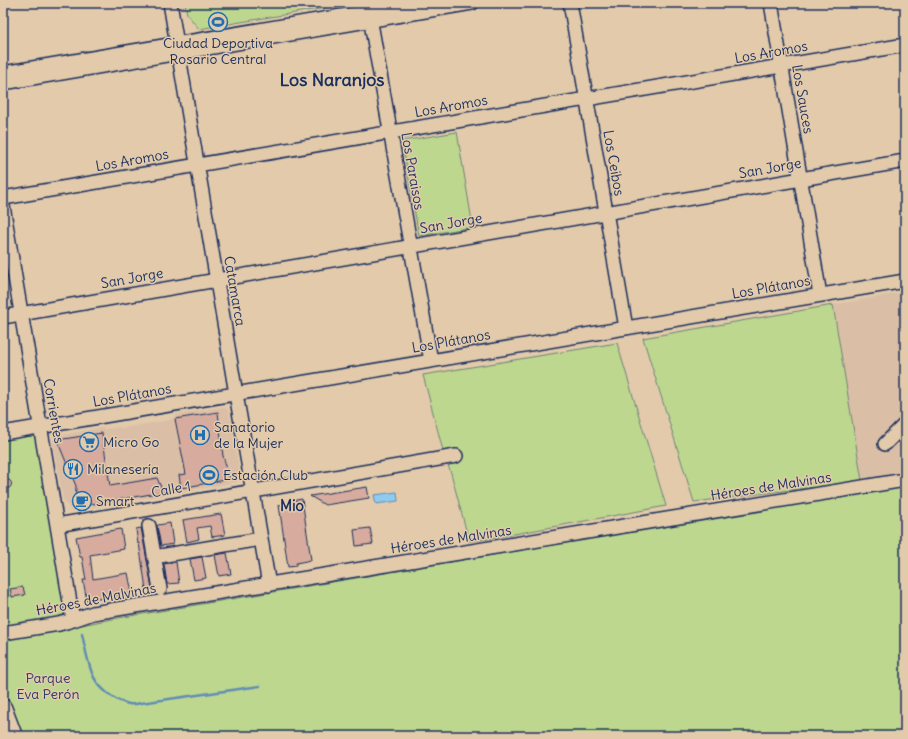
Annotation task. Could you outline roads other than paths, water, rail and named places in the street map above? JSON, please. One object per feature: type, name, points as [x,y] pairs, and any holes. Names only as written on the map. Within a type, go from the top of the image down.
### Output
[{"type":"main road","points":[[3,707],[14,736]]},
{"type":"street","name":"Catamarca","points":[[170,3],[269,585]]},
{"type":"street","points":[[370,16],[418,3]]},
{"type":"street","points":[[3,73],[177,48],[370,16],[472,3]]},
{"type":"street","name":"Los Ceibos","points":[[570,3],[626,328]]},
{"type":"street","name":"Los Sauces","points":[[771,3],[820,295]]},
{"type":"street","name":"Los Paraisos","points":[[370,16],[431,360]]},
{"type":"street","name":"Los Aromos","points":[[3,198],[905,45]]},
{"type":"street","points":[[3,82],[177,48]]},
{"type":"street","name":"San Jorge","points":[[3,317],[606,212],[905,162]]},
{"type":"street","name":"Corrientes","points":[[3,206],[73,620]]},
{"type":"street","name":"Los Plátanos","points":[[3,433],[905,281]]},
{"type":"street","points":[[885,444],[905,424]]},
{"type":"street","name":"Calle 1","points":[[57,525],[456,456]]},
{"type":"street","name":"Héroes de Malvinas","points":[[3,633],[59,624],[93,613],[905,480]]},
{"type":"street","points":[[149,526],[160,588]]},
{"type":"street","points":[[154,557],[261,539]]},
{"type":"water","points":[[397,492],[398,501],[376,504],[374,495]]},
{"type":"waterway","points":[[82,634],[94,678],[107,693],[123,702],[135,704],[260,686]]},
{"type":"place","name":"Ciudad Deportiva Rosario Central","points":[[218,22]]},
{"type":"place","name":"Sanatorio de la Mujer","points":[[200,435]]},
{"type":"place","name":"Micro Go","points":[[89,442]]},
{"type":"place","name":"Milanesería","points":[[73,469]]},
{"type":"place","name":"Estación Club","points":[[209,475]]},
{"type":"place","name":"Smart","points":[[82,501]]},
{"type":"district","name":"Los Naranjos","points":[[332,79]]},
{"type":"district","name":"Mio","points":[[292,505]]},
{"type":"park label","name":"Parque Eva Perón","points":[[48,686]]}]
